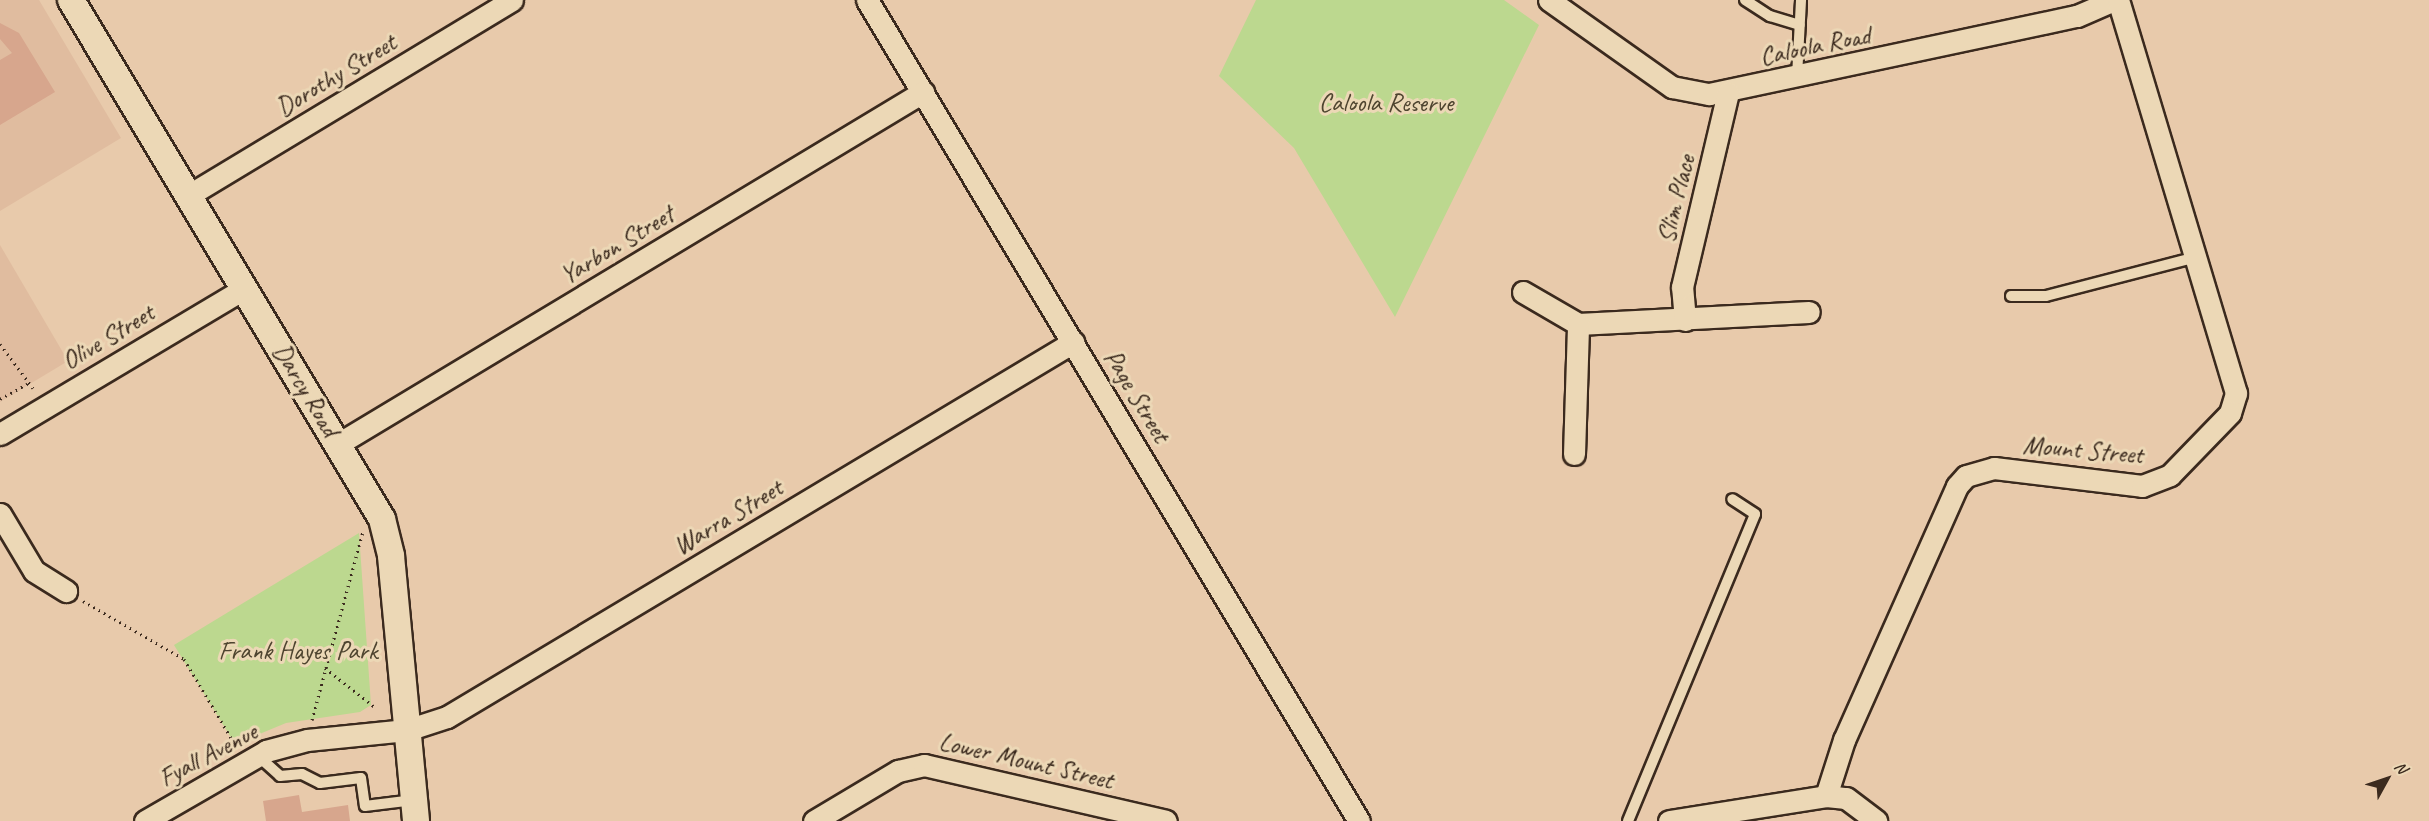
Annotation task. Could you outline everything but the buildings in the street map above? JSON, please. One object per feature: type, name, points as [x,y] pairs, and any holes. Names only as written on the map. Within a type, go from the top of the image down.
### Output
[{"type":"street","name":"Darcy Road","points":[[71,0],[245,288],[387,530],[415,810]]},
{"type":"street","name":"Dorothy Street","points":[[189,195],[512,0]]},
{"type":"street","name":"Page Street","points":[[867,0],[1359,821]]},
{"type":"street","name":"Caloola Road","points":[[1550,0],[1672,87],[1709,94],[1728,92],[2077,16],[2116,0]]},
{"type":"street","name":"Mount Street","points":[[1826,796],[1849,729],[1957,486],[1966,476],[1994,468],[2142,486],[2170,475],[2230,414],[2236,393],[2116,0]]},
{"type":"street","name":"Yarbon Street","points":[[338,444],[923,92]]},
{"type":"street","name":"Slim Place","points":[[1685,320],[1683,286],[1728,92]]},
{"type":"street","name":"Olive Street","points":[[0,434],[245,288]]},
{"type":"street","points":[[1523,292],[1578,324],[1809,312]]},
{"type":"street","points":[[1574,454],[1578,324]]},
{"type":"street","name":"Warra Street","points":[[407,730],[447,717],[1073,342]]},
{"type":"street","points":[[0,514],[34,571],[66,591]]},
{"type":"street","name":"Fyall Avenue","points":[[145,821],[250,758],[307,740],[407,730]]},
{"type":"street","name":"Lower Mount Street","points":[[814,821],[898,771],[924,765],[1166,821]]},
{"type":"street","points":[[1669,821],[1826,796],[1846,798],[1876,821]]},
{"type":"lane","points":[[1745,0],[1770,15],[1800,25]]},
{"type":"lane","points":[[1797,77],[1802,0]]},
{"type":"lane","points":[[2011,296],[2046,296],[2193,258]]},
{"type":"lane","points":[[1628,821],[1755,514],[1732,499]]},
{"type":"lane","points":[[250,758],[280,776],[302,774],[320,783],[361,778],[364,806],[415,810]]},
{"type":"path","points":[[0,344],[33,388]]},
{"type":"path","points":[[0,399],[29,383]]},
{"type":"path","points":[[311,725],[359,533],[364,530]]},
{"type":"path","points":[[66,591],[184,659],[250,758]]},
{"type":"path","points":[[325,668],[376,708]]},
{"type":"shaded area","points":[[0,0],[39,0],[121,138],[0,211]]},
{"type":"shaded area","points":[[0,245],[68,361],[0,402]]},
{"type":"green space","name":"Caloola Reserve","points":[[1256,0],[1504,0],[1539,25],[1395,317],[1294,148],[1219,76]]},
{"type":"green space","name":"Frank Hayes Park","points":[[359,533],[371,705],[360,712],[286,723],[235,744],[174,645]]}]
